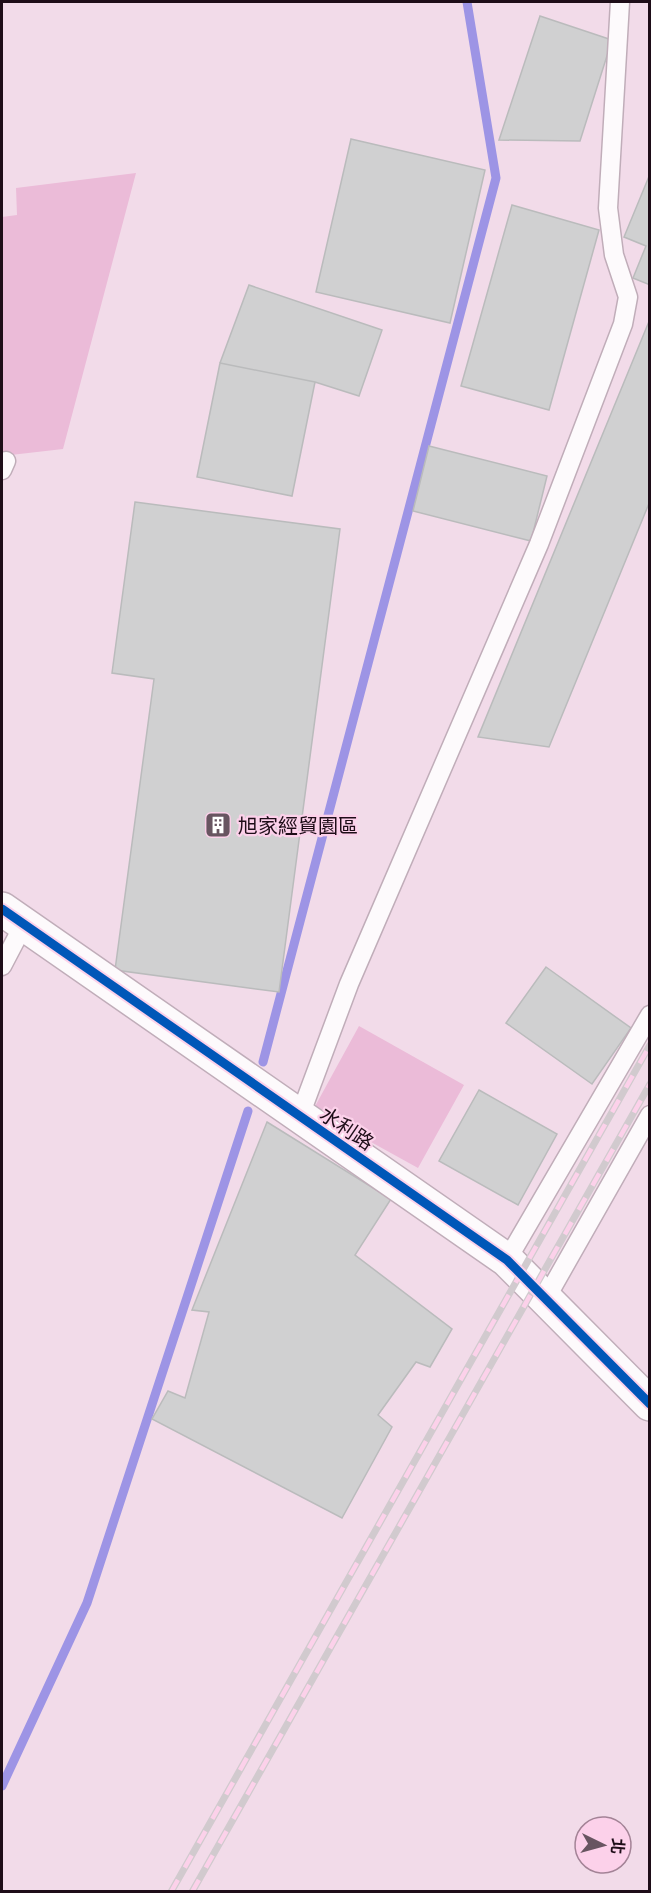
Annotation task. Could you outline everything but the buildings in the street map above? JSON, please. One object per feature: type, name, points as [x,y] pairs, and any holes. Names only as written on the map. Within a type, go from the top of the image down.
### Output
[{"type":"street","name":"水利路","points":[[13,917],[299,1118],[507,1260],[650,1404]]},
{"type":"lane","points":[[299,1118],[349,984],[539,544],[623,324],[628,297],[615,255],[608,208],[620,2]]},
{"type":"lane","points":[[2,966],[13,917]]},
{"type":"lane","points":[[507,1260],[650,1015]]},
{"type":"lane","points":[[545,1300],[650,1115]]},
{"type":"shaded area","points":[[136,173],[63,449],[2,456],[2,217],[17,215],[16,188]]},
{"type":"shaded area","points":[[359,1026],[464,1085],[418,1168],[313,1110]]},
{"type":"waterway","points":[[263,1062],[496,178],[467,2]]},
{"type":"waterway","points":[[2,1786],[87,1603],[248,1111]]},
{"type":"railway","points":[[171,1892],[650,1045]]},
{"type":"railway","points":[[192,1892],[650,1084]]},
{"type":"cycle path","points":[[2,909],[507,1260],[650,1404]]},
{"type":"place","name":"旭家經貿園區","points":[[218,825]]}]
